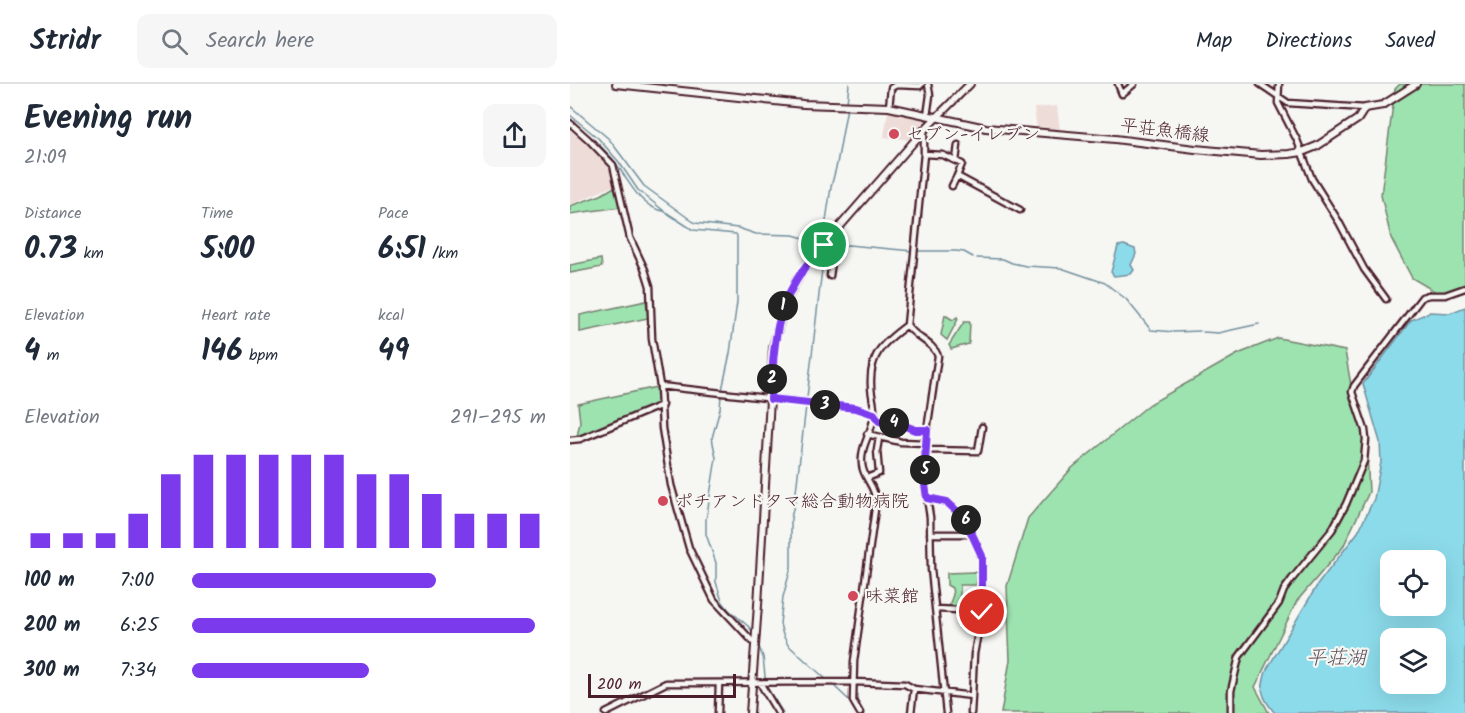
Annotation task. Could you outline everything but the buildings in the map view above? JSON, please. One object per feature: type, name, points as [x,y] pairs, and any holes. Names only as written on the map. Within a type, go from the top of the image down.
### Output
[{"type":"street","name":"平荘魚橋線","points":[[616,84],[681,87],[803,104],[889,107],[987,128],[1261,155],[1302,152],[1317,146],[1358,119],[1365,108],[1383,105],[1416,84]]},
{"type":"street","points":[[889,107],[891,88],[896,85],[920,86],[921,84]]},
{"type":"street","points":[[927,116],[930,95],[928,84]]},
{"type":"street","points":[[750,713],[773,348],[782,310],[792,286],[924,130],[970,84]]},
{"type":"street","points":[[1118,84],[1122,94],[1134,84]]},
{"type":"street","points":[[1260,84],[1288,103],[1365,108]]},
{"type":"street","points":[[1279,84],[1278,103],[1302,152],[1312,179],[1339,222],[1364,269],[1386,298]]},
{"type":"street","points":[[570,123],[613,165],[630,237],[650,286],[652,339],[660,386],[662,428],[671,485],[689,548],[714,600],[755,642]]},
{"type":"street","points":[[924,130],[924,154],[907,325],[912,333],[935,349],[938,356],[927,430],[924,478],[946,713]]},
{"type":"street","points":[[956,161],[958,145]]},
{"type":"street","points":[[924,154],[943,155],[962,164],[952,186]]},
{"type":"street","points":[[957,176],[1016,210]]},
{"type":"street","points":[[826,246],[834,248],[830,276]]},
{"type":"street","points":[[1231,713],[1231,691],[1239,657],[1279,603],[1284,590],[1332,530],[1364,461],[1366,439],[1352,392],[1354,386],[1422,297],[1445,295],[1465,288]]},
{"type":"street","points":[[860,713],[853,702],[854,661],[876,502],[875,491],[862,465],[862,448],[874,414],[871,384],[876,356],[885,342],[907,325]]},
{"type":"street","points":[[660,386],[856,408],[874,414],[879,421],[903,425],[915,430],[927,430]]},
{"type":"street","points":[[570,440],[580,439],[662,405]]},
{"type":"street","points":[[926,450],[978,451],[982,427]]},
{"type":"street","points":[[867,434],[901,442],[926,443]]},
{"type":"street","points":[[867,478],[879,473],[877,450],[879,438]]},
{"type":"street","points":[[927,498],[947,502],[965,519],[982,556],[982,612],[975,654],[970,713]]},
{"type":"street","points":[[930,534],[971,534]]},
{"type":"street","points":[[936,609],[982,612]]},
{"type":"street","points":[[606,713],[666,683],[905,684],[914,689],[972,696]]},
{"type":"street","points":[[718,713],[719,683]]},
{"type":"street","points":[[760,683],[778,713]]},
{"type":"street","points":[[911,713],[914,689]]},
{"type":"shaded area","points":[[1057,106],[1060,132],[1037,130],[1034,108]]},
{"type":"shaded area","points":[[888,111],[923,119],[924,125],[911,140],[884,137]]},
{"type":"shaded area","points":[[570,130],[596,151],[608,166],[615,185],[570,205]]},
{"type":"green space","points":[[1400,84],[1465,84],[1465,292],[1444,297],[1412,278],[1391,238],[1381,195],[1395,89]]},
{"type":"green space","points":[[616,186],[620,207],[570,214],[570,206],[601,195]]},
{"type":"green space","points":[[601,259],[602,267],[570,273],[570,265]]},
{"type":"green space","points":[[646,301],[648,318],[580,332],[580,315]]},
{"type":"green space","points":[[945,315],[953,320],[957,317],[958,319],[947,340],[941,335]]},
{"type":"green space","points":[[964,322],[970,322],[969,344],[951,349],[949,345]]},
{"type":"green space","points":[[1278,338],[1345,351],[1352,391],[1366,433],[1369,492],[1343,547],[1297,601],[1255,687],[1269,713],[1001,713],[1010,660],[1007,586],[1028,518],[1072,468],[1150,404],[1238,354]]},
{"type":"green space","points":[[657,387],[659,400],[656,404],[577,437],[580,422],[578,404]]},
{"type":"green space","points":[[947,573],[978,573],[976,585],[960,585],[960,600],[967,601],[968,609],[948,608],[953,595],[952,588],[947,585]]},
{"type":"water","points":[[1124,245],[1135,249],[1136,254],[1131,265],[1134,270],[1131,274],[1114,276],[1111,272],[1118,246]]},
{"type":"water","name":"平荘湖","points":[[1465,307],[1465,713],[1275,713],[1266,702],[1262,687],[1267,669],[1318,584],[1358,532],[1374,499],[1381,462],[1380,442],[1363,384],[1411,320],[1430,312],[1450,313]]},
{"type":"waterway","points":[[847,103],[849,84]]},
{"type":"waterway","points":[[570,106],[609,139],[644,186],[695,223],[738,228],[756,234],[793,235],[818,242],[820,245]]},
{"type":"waterway","points":[[823,241],[847,107]]},
{"type":"waterway","points":[[570,115],[598,138],[619,162],[638,190],[664,211],[693,230],[736,234],[737,302],[722,390]]},
{"type":"waterway","points":[[570,120],[612,158],[639,197],[654,208],[663,211]]},
{"type":"waterway","points":[[835,247],[848,245],[913,251],[956,251],[973,257]]},
{"type":"waterway","points":[[822,249],[824,252],[791,518],[791,567],[783,597],[780,624],[788,645],[827,680]]},
{"type":"waterway","points":[[977,258],[1003,259],[1026,266],[1061,268],[1105,283],[1126,299],[1151,330],[1200,331]]},
{"type":"waterway","points":[[1203,332],[1218,333],[1259,324]]},
{"type":"waterway","points":[[721,395],[720,409],[712,438],[716,458],[706,520],[706,534],[716,563],[716,582],[722,601],[753,632]]},
{"type":"waterway","points":[[757,642],[763,657],[766,686],[783,713]]},
{"type":"waterway","points":[[833,685],[851,702]]},
{"type":"place","name":"セブン-イレブン","points":[[894,134]]},
{"type":"place","name":"ポチアンドタマ総合動物病院","points":[[663,501]]},
{"type":"place","name":"味菜館","points":[[853,596]]},
{"type":"route","points":[[824,245],[792,286],[782,310],[773,348],[771,399],[856,408],[874,414],[879,421],[903,425],[915,430],[927,430],[924,478],[927,498],[947,502],[965,519],[974,537],[982,556],[982,612]]}]
